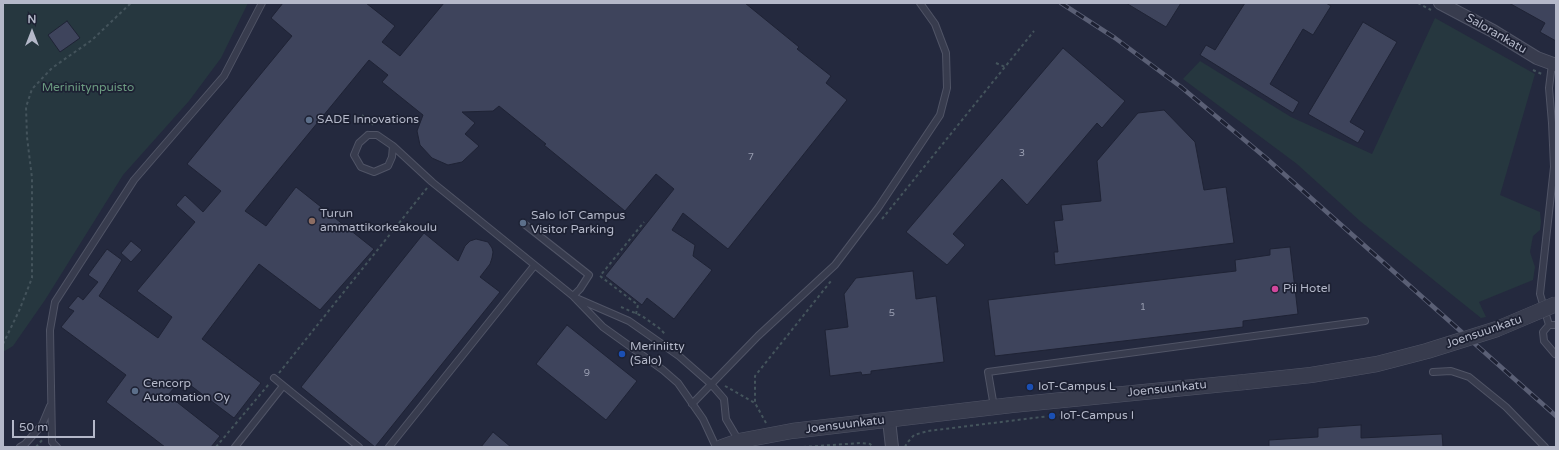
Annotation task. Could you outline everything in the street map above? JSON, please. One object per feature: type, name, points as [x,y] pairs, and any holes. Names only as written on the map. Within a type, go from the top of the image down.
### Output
[{"type":"street","name":"Salorankatu","points":[[1436,7],[1493,31],[1537,58],[1555,64]]},
{"type":"street","name":"Joensuunkatu","points":[[722,447],[739,441],[889,420],[994,407],[1311,375],[1377,364],[1413,355],[1497,329],[1556,304]]},
{"type":"street","points":[[889,420],[892,447]]},
{"type":"lane","points":[[57,447],[52,442],[50,330],[55,302],[134,180],[224,76],[262,3]]},
{"type":"lane","points":[[692,404],[758,336],[835,265],[878,208],[940,115],[947,88],[946,53],[935,24],[920,3]]},
{"type":"lane","points":[[1549,325],[1540,294],[1554,167],[1549,78],[1555,64]]},
{"type":"lane","points":[[393,146],[392,156],[388,166],[374,172],[361,167],[354,155],[359,143],[368,135],[377,135],[393,146],[432,182],[573,296],[603,327],[663,370],[678,383],[703,419],[716,447]]},
{"type":"lane","points":[[523,223],[589,275],[580,289],[573,296]]},
{"type":"lane","points":[[389,447],[534,266]]},
{"type":"lane","points":[[573,296],[629,321],[678,356],[711,384],[724,399],[726,419],[739,441]]},
{"type":"lane","points":[[994,407],[988,372],[1365,321]]},
{"type":"lane","points":[[1556,325],[1549,325],[1543,332],[1544,341],[1556,354]]},
{"type":"lane","points":[[1433,372],[1451,370],[1469,377],[1506,407],[1545,447]]},
{"type":"lane","points":[[274,378],[359,447]]},
{"type":"lane","points":[[235,447],[283,386]]},
{"type":"lane","points":[[20,447],[25,444],[42,425],[52,402]]},
{"type":"path","points":[[3,344],[4,338],[19,311],[32,278],[32,178],[27,137],[26,106],[32,89],[52,68],[92,40],[131,3]]},
{"type":"path","points":[[1418,3],[1436,7]]},
{"type":"path","points":[[880,221],[1034,31]]},
{"type":"path","points":[[996,63],[1005,67]]},
{"type":"path","points":[[1529,67],[1549,78]]},
{"type":"path","points":[[362,115],[379,129]]},
{"type":"path","points":[[216,447],[274,378],[432,182]]},
{"type":"path","points":[[636,314],[638,305],[600,276],[644,222]]},
{"type":"path","points":[[765,437],[755,403],[755,376],[835,276]]},
{"type":"path","points":[[617,306],[636,314],[659,328]]},
{"type":"path","points":[[803,447],[861,443],[870,444],[873,447]]},
{"type":"green space","name":"Meriniitynpuisto","points":[[3,3],[248,3],[221,58],[189,101],[123,175],[45,300],[13,346],[3,352]]},
{"type":"green space","points":[[1435,18],[1535,74],[1500,195],[1540,212],[1540,230],[1533,236],[1530,252],[1535,267],[1533,280],[1479,302],[1486,317],[1481,318],[1360,221],[1297,164],[1183,79],[1200,61],[1291,117],[1372,154]]},
{"type":"building","points":[[283,3],[366,3],[395,26],[382,42],[400,56],[444,3],[745,3],[799,47],[797,49],[831,76],[826,83],[847,100],[728,249],[683,213],[672,230],[695,245],[693,256],[712,270],[674,319],[647,298],[642,305],[605,276],[674,189],[656,174],[625,211],[499,106],[493,111],[462,112],[475,123],[465,134],[479,146],[462,162],[448,165],[432,158],[420,145],[417,131],[423,115],[382,82],[388,75],[369,60],[245,211],[266,226],[296,187],[374,249],[320,310],[259,264],[202,339],[261,383],[234,418],[182,379],[168,395],[220,436],[211,447],[165,447],[106,402],[126,375],[61,327],[74,311],[68,308],[78,296],[83,300],[98,282],[88,275],[107,249],[122,260],[99,296],[158,338],[172,317],[137,291],[195,222],[176,205],[185,195],[203,212],[221,191],[187,164],[292,36],[271,18]]},
{"type":"building","points":[[1126,3],[1181,3],[1166,27]]},
{"type":"building","points":[[1245,3],[1326,3],[1331,6],[1313,35],[1303,29],[1270,84],[1299,102],[1293,113],[1200,55],[1206,45],[1215,50]]},
{"type":"building","points":[[1509,3],[1556,3],[1556,41],[1540,32],[1545,23]]},
{"type":"building","points":[[67,21],[80,38],[60,52],[48,35]]},
{"type":"building","points":[[1363,22],[1397,42],[1350,122],[1365,131],[1358,143],[1308,114]]},
{"type":"building","points":[[1063,48],[1125,101],[1102,128],[1097,123],[1027,205],[1002,179],[953,234],[965,245],[947,265],[906,232]]},
{"type":"building","points":[[1164,110],[1195,142],[1204,190],[1226,187],[1234,243],[1055,265],[1054,252],[1058,252],[1054,221],[1063,220],[1061,205],[1101,201],[1097,161],[1138,113]]},
{"type":"building","points":[[424,233],[458,261],[465,246],[470,241],[476,239],[488,242],[493,252],[492,258],[490,264],[480,277],[500,292],[375,447],[301,387]]},
{"type":"building","points":[[131,241],[142,250],[131,262],[121,253]]},
{"type":"building","points":[[1290,247],[1298,314],[1243,321],[1243,327],[995,356],[988,300],[1236,271],[1235,260],[1270,255],[1270,249]]},
{"type":"building","points":[[913,271],[916,299],[936,296],[944,362],[871,371],[871,374],[862,375],[861,372],[830,376],[825,330],[848,327],[844,294],[856,278]]},
{"type":"building","points":[[567,325],[637,381],[606,420],[536,364]]},
{"type":"building","points":[[1361,425],[1361,438],[1442,434],[1443,447],[1269,447],[1269,440],[1318,437],[1318,428]]},
{"type":"building","points":[[493,432],[511,447],[481,447]]},
{"type":"railway","points":[[1061,3],[1115,38],[1181,87],[1266,158],[1556,416]]},
{"type":"place","name":"SADE Innovations","points":[[309,120]]},
{"type":"place","name":"Turun ammattikorkeakoulu","points":[[312,221]]},
{"type":"place","name":"Salo IoT Campus Visitor Parking","points":[[523,223]]},
{"type":"place","name":"Pii Hotel","points":[[1275,289]]},
{"type":"place","name":"Meriniitty (Salo)","points":[[622,354]]},
{"type":"place","name":"IoT-Campus L","points":[[1030,387]]},
{"type":"place","name":"Cencorp Automation Oy","points":[[135,391]]},
{"type":"place","name":"IoT-Campus I","points":[[1052,416]]}]
